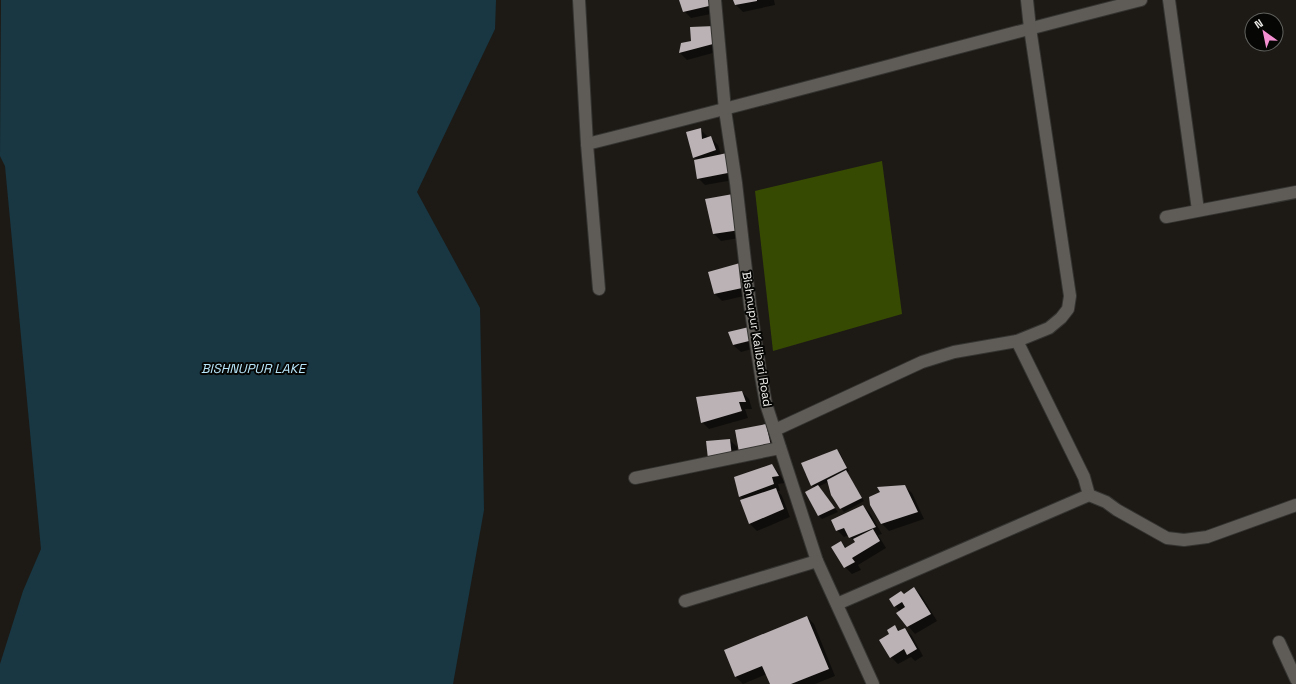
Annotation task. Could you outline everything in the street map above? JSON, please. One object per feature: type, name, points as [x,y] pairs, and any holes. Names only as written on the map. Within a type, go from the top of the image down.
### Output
[{"type":"street","points":[[579,0],[587,144],[599,289]]},
{"type":"street","name":"Bishnupur Kalibari Road","points":[[715,0],[724,110],[736,182],[750,305],[760,376],[766,404],[817,561],[874,684]]},
{"type":"street","points":[[775,430],[922,362],[954,352],[1017,341],[1049,328],[1061,318],[1068,309],[1070,296],[1027,0]]},
{"type":"street","points":[[587,144],[724,110],[1030,28],[1141,0]]},
{"type":"street","points":[[1169,0],[1198,210]]},
{"type":"street","points":[[1166,217],[1296,192]]},
{"type":"street","points":[[1017,341],[1084,478],[1089,494],[1106,502],[1117,510],[1167,538],[1184,540],[1207,537],[1296,505]]},
{"type":"street","points":[[634,478],[780,448]]},
{"type":"street","points":[[837,604],[1089,494]]},
{"type":"street","points":[[685,601],[817,561]]},
{"type":"street","points":[[1279,642],[1296,680]]},
{"type":"green space","points":[[882,161],[902,314],[773,351],[755,191]]},
{"type":"water","name":"BISHNUPUR LAKE","points":[[1,0],[496,0],[495,29],[417,192],[480,308],[484,510],[453,684],[0,684],[0,664],[23,591],[41,549],[5,166],[0,156]]},
{"type":"building","points":[[679,0],[713,0],[709,6],[683,12]]},
{"type":"building","points":[[733,0],[757,0],[757,1],[735,5]]},
{"type":"building","points":[[715,26],[713,44],[679,53],[681,43],[691,41],[690,27]]},
{"type":"building","points":[[701,128],[702,139],[711,136],[716,150],[693,158],[686,132]]},
{"type":"building","points":[[727,153],[733,172],[697,179],[694,160]]},
{"type":"building","points":[[733,194],[740,230],[713,234],[705,199]]},
{"type":"building","points":[[740,263],[747,287],[714,294],[708,272]]},
{"type":"building","points":[[749,327],[753,340],[733,345],[728,332]]},
{"type":"building","points":[[742,391],[746,402],[739,402],[742,411],[701,423],[696,397]]},
{"type":"building","points":[[766,424],[771,446],[739,452],[735,430]]},
{"type":"building","points":[[730,439],[732,457],[708,459],[706,441]]},
{"type":"building","points":[[837,449],[847,468],[811,486],[801,463]]},
{"type":"building","points":[[772,464],[779,476],[772,477],[774,484],[739,497],[734,477]]},
{"type":"building","points":[[846,470],[862,498],[840,509],[831,495],[827,480]]},
{"type":"building","points":[[818,485],[835,508],[818,516],[805,492]]},
{"type":"building","points":[[905,485],[918,512],[881,524],[870,505],[869,497],[880,492],[877,487]]},
{"type":"building","points":[[776,488],[784,509],[749,524],[740,500]]},
{"type":"building","points":[[863,505],[876,527],[849,538],[844,528],[836,531],[831,520]]},
{"type":"building","points":[[873,529],[880,541],[852,558],[855,562],[844,568],[831,547],[841,541],[845,548],[855,542],[853,539]]},
{"type":"building","points":[[914,587],[931,614],[907,627],[896,613],[905,607],[902,602],[894,607],[889,599],[901,591],[904,594]]},
{"type":"building","points":[[807,616],[829,669],[791,684],[770,684],[762,666],[735,677],[724,650]]},
{"type":"building","points":[[895,625],[898,631],[905,628],[917,649],[907,655],[904,649],[890,658],[879,640],[889,634],[887,630]]}]
